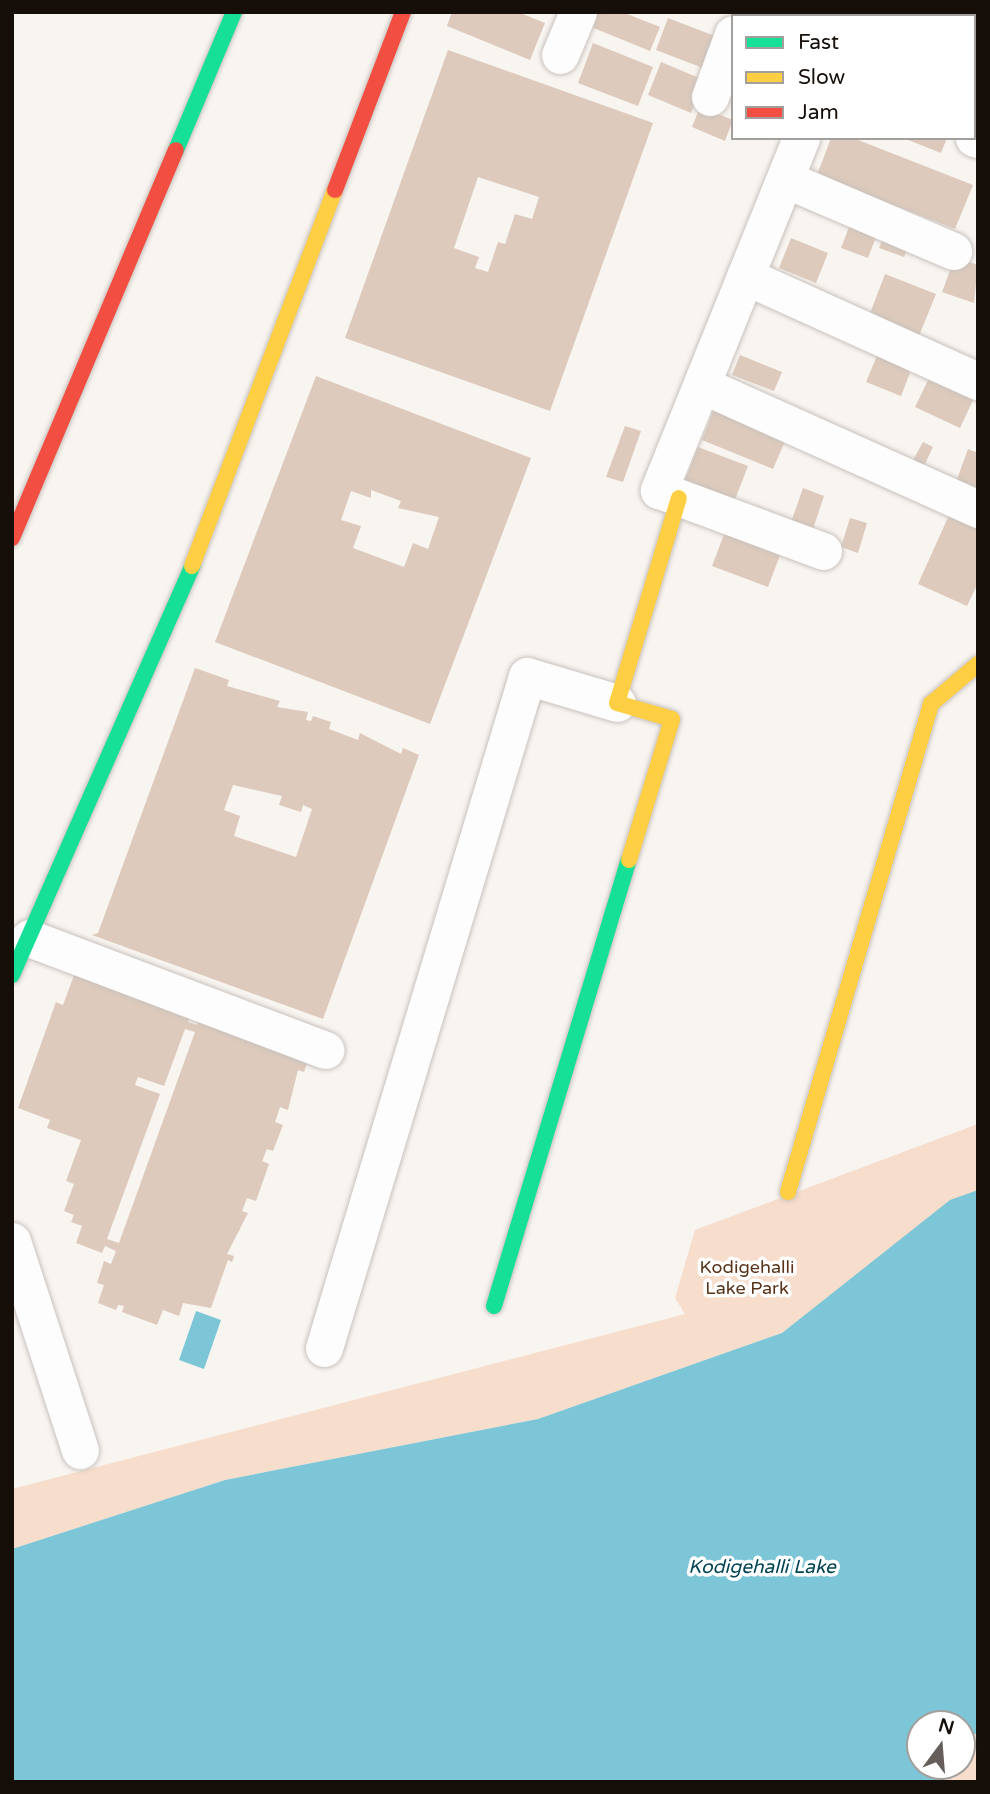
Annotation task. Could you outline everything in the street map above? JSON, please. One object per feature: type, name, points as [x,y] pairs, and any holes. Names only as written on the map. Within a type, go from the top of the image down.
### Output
[{"type":"street","points":[[12,538],[234,12]]},
{"type":"street","points":[[12,975],[185,586],[403,12]]},
{"type":"street","points":[[560,55],[578,12]]},
{"type":"street","points":[[710,97],[731,39]]},
{"type":"street","points":[[800,140],[659,490],[823,551]]},
{"type":"street","points":[[785,179],[953,251]]},
{"type":"street","points":[[745,276],[978,381]]},
{"type":"street","points":[[702,385],[978,509]]},
{"type":"street","points":[[617,703],[679,498]]},
{"type":"street","points":[[788,1192],[931,704],[978,664]]},
{"type":"street","points":[[324,1348],[527,676],[671,719],[494,1306]]},
{"type":"street","points":[[29,938],[326,1050]]},
{"type":"street","points":[[12,1241],[80,1450]]},
{"type":"green space","name":"Kodigehalli Lake Park","points":[[978,1124],[978,1190],[950,1201],[782,1333],[538,1419],[225,1480],[12,1549],[12,1489],[685,1314],[675,1298],[695,1230]]},
{"type":"green space","points":[[978,1733],[978,1782],[944,1782],[976,1780]]},
{"type":"water","name":"Kodigehalli Lake","points":[[978,1190],[978,1733],[976,1734],[976,1710],[906,1710],[906,1780],[944,1782],[12,1782],[12,1549],[225,1480],[538,1419],[782,1333],[950,1200]]},
{"type":"water","points":[[196,1311],[221,1320],[204,1369],[179,1360]]},
{"type":"building","points":[[452,12],[518,12],[545,23],[530,60],[447,26]]},
{"type":"building","points":[[597,12],[622,12],[660,27],[650,51],[591,27]]},
{"type":"building","points":[[668,18],[720,38],[708,70],[656,50]]},
{"type":"building","points":[[593,43],[653,67],[638,106],[578,83]]},
{"type":"building","points":[[448,50],[653,123],[550,411],[345,338]],"holes":[[[478,177],[539,197],[532,219],[515,214],[505,244],[498,242],[488,272],[475,268],[479,257],[454,248]]]},
{"type":"building","points":[[661,62],[704,80],[691,113],[648,95]]},
{"type":"building","points":[[700,107],[731,119],[725,141],[692,127]]},
{"type":"building","points":[[830,140],[858,140],[973,185],[955,229],[817,175]]},
{"type":"building","points":[[908,140],[946,140],[941,153]]},
{"type":"building","points":[[853,217],[880,227],[868,258],[841,248]]},
{"type":"building","points":[[885,233],[910,243],[904,257],[879,248]]},
{"type":"building","points":[[791,238],[828,253],[816,283],[779,268]]},
{"type":"building","points":[[955,257],[978,265],[974,303],[942,292]]},
{"type":"building","points":[[885,274],[936,294],[919,336],[869,316]]},
{"type":"building","points":[[881,346],[915,360],[901,396],[866,382]]},
{"type":"building","points":[[740,355],[782,372],[774,391],[732,375]]},
{"type":"building","points":[[932,372],[976,394],[960,428],[915,407]]},
{"type":"building","points":[[316,376],[531,458],[430,724],[215,642]],"holes":[[[371,490],[401,501],[398,508],[439,517],[428,549],[413,543],[404,567],[353,548],[361,526],[341,520],[351,491],[371,498]]]},
{"type":"building","points":[[717,402],[789,432],[773,469],[702,440]]},
{"type":"building","points":[[625,426],[641,431],[623,482],[606,477]]},
{"type":"building","points":[[923,442],[933,447],[924,466],[913,460]]},
{"type":"building","points":[[698,447],[748,466],[734,502],[684,483]]},
{"type":"building","points":[[968,449],[978,453],[978,490],[956,482]]},
{"type":"building","points":[[803,488],[824,496],[811,535],[789,528]]},
{"type":"building","points":[[950,513],[978,525],[978,583],[967,606],[918,584]]},
{"type":"building","points":[[850,518],[867,523],[858,553],[841,547]]},
{"type":"building","points":[[726,529],[782,550],[768,587],[712,566]]},
{"type":"building","points":[[195,668],[229,680],[227,686],[280,701],[277,707],[308,712],[306,720],[311,721],[313,716],[331,722],[329,729],[358,740],[360,733],[401,754],[403,748],[419,755],[323,1019],[92,935],[98,933]],"holes":[[[233,785],[282,796],[279,805],[301,812],[303,805],[312,809],[296,857],[234,836],[240,816],[224,810]]]},
{"type":"building","points":[[76,970],[191,1013],[188,1022],[197,1025],[200,1016],[310,1054],[304,1072],[298,1070],[288,1110],[280,1107],[275,1122],[283,1125],[273,1151],[267,1149],[262,1161],[269,1164],[256,1201],[247,1198],[242,1211],[248,1213],[227,1254],[234,1256],[232,1262],[228,1260],[211,1308],[183,1303],[179,1316],[163,1310],[157,1325],[122,1312],[124,1306],[118,1305],[116,1310],[98,1303],[104,1285],[97,1283],[104,1261],[111,1264],[116,1251],[105,1246],[102,1253],[76,1243],[82,1226],[71,1222],[74,1215],[64,1211],[74,1184],[66,1181],[81,1140],[47,1128],[50,1120],[18,1108],[56,1002],[63,1005]],"holes":[[[185,1029],[195,1032],[119,1243],[107,1239],[160,1094],[135,1085],[138,1077],[164,1086]]]},
{"type":"traffic: fast","points":[[176,150],[234,12]]},
{"type":"traffic: fast","points":[[12,975],[192,566]]},
{"type":"traffic: fast","points":[[494,1306],[629,860]]},
{"type":"traffic: slow","points":[[192,566],[335,190]]},
{"type":"traffic: slow","points":[[629,860],[672,719],[617,703],[679,498]]},
{"type":"traffic: slow","points":[[788,1192],[931,704],[978,664]]},
{"type":"traffic: jam","points":[[335,190],[403,12]]},
{"type":"traffic: jam","points":[[12,538],[176,150]]}]
